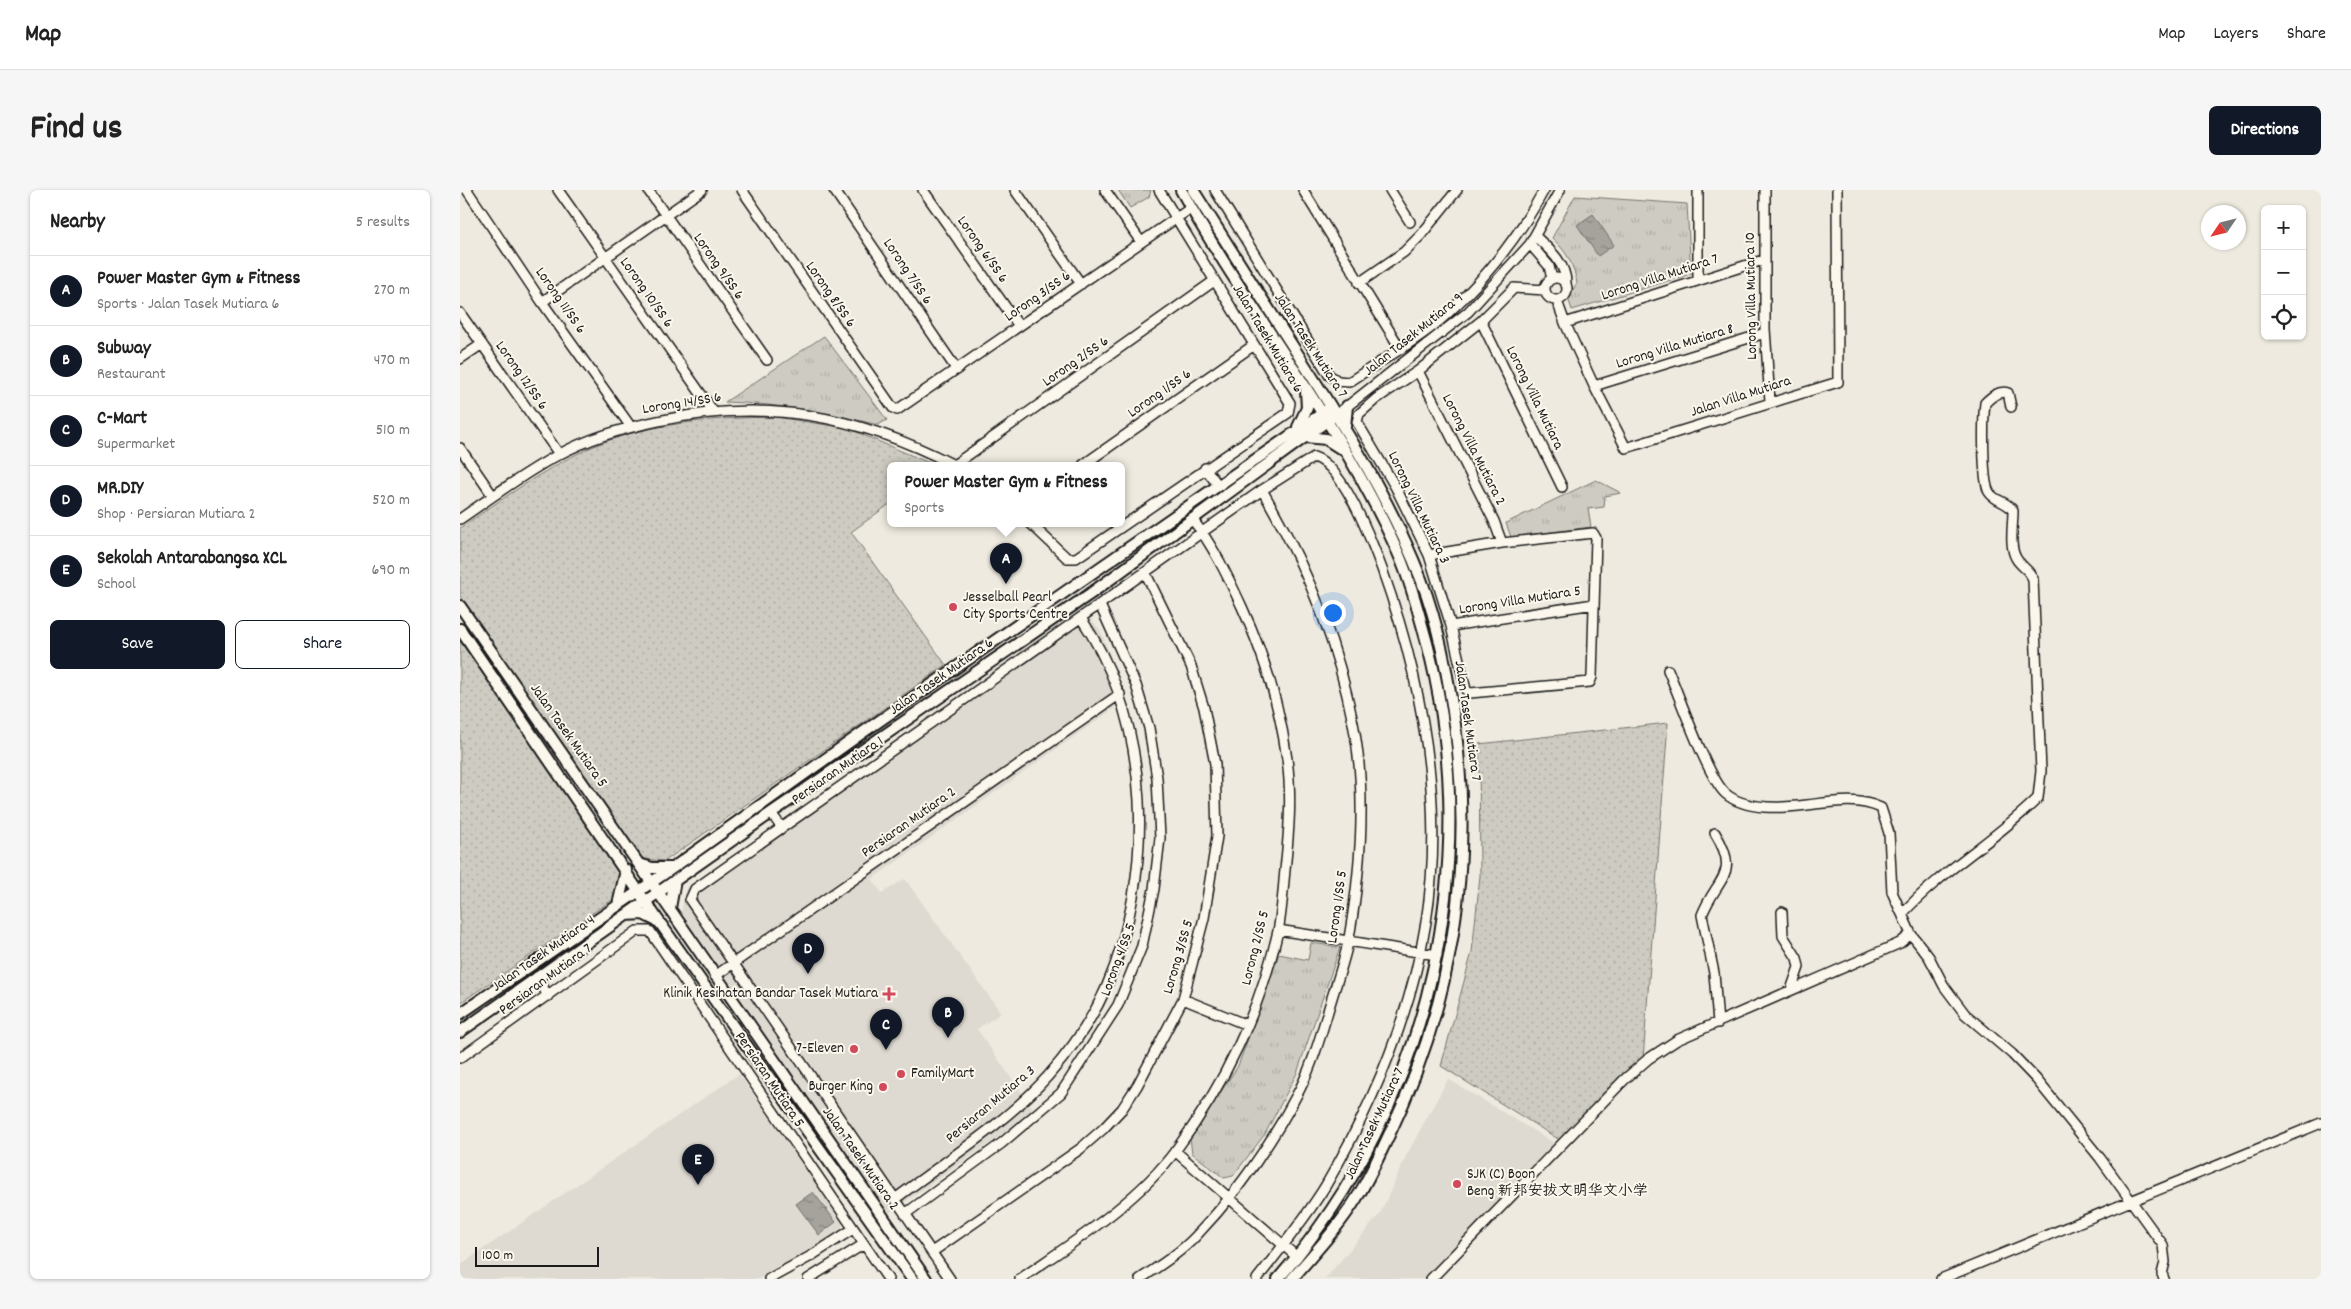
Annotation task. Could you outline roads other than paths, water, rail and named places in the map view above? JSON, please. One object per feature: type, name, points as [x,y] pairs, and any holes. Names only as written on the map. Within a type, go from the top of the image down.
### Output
[{"type":"street","name":"Lorong 11/SS 6","points":[[467,190],[542,302],[631,426]]},
{"type":"street","name":"Lorong 10/SS 6","points":[[558,190],[713,411]]},
{"type":"street","name":"Lorong 9/SS 6","points":[[648,190],[767,360]]},
{"type":"street","points":[[542,302],[702,190]]},
{"type":"street","name":"Lorong 8/SS 6","points":[[742,190],[893,408],[901,408]]},
{"type":"street","name":"Lorong 7/SS 6","points":[[834,190],[957,370]]},
{"type":"street","name":"Lorong 6/SS 6","points":[[923,190],[1019,326]]},
{"type":"street","points":[[1015,190],[1081,284]]},
{"type":"street","points":[[1105,190],[1141,242]]},
{"type":"street","name":"Jalan Tasek Mutiara 6","points":[[1125,524],[1288,413],[1290,408],[1290,404],[1159,190]]},
{"type":"street","name":"Jalan Tasek Mutiara 6","points":[[1181,190],[1324,417]]},
{"type":"street","name":"Jalan Tasek Mutiara 7","points":[[1193,190],[1334,411],[1380,489],[1397,524],[1421,580],[1438,637],[1449,684],[1459,760],[1463,806],[1461,880],[1449,954],[1428,1042],[1400,1112],[1358,1196],[1292,1279]]},
{"type":"street","points":[[1215,190],[1329,375],[1338,381],[1349,382],[1445,316],[1504,252],[1532,212],[1544,190]]},
{"type":"street","points":[[1303,190],[1400,348]]},
{"type":"street","points":[[1390,190],[1410,222]]},
{"type":"street","points":[[1359,283],[1404,252],[1439,214],[1456,190]]},
{"type":"street","name":"Jalan Tasek Mutiara 9","points":[[1334,411],[1348,404],[1415,355],[1468,312],[1532,240],[1560,190]]},
{"type":"street","points":[[1698,190],[1698,280]]},
{"type":"street","name":"Lorong Villa Mutiara 10","points":[[1765,190],[1763,260],[1765,333],[1770,402]]},
{"type":"street","name":"Jalan Villa Mutiara","points":[[1557,301],[1594,386],[1626,448],[1838,382],[1837,190]]},
{"type":"street","name":"Lorong 3/SS 6","points":[[901,408],[1191,208]]},
{"type":"street","points":[[1532,240],[1549,266],[1552,279]]},
{"type":"street","points":[[1532,240],[1560,263],[1564,271],[1566,284],[1566,294],[1557,301],[1548,297],[1545,290],[1546,283],[1558,278],[1566,284]]},
{"type":"street","name":"Lorong Villa Mutiara 7","points":[[1565,323],[1763,260]]},
{"type":"street","name":"Lorong 2/SS 6","points":[[958,462],[1214,281]]},
{"type":"street","points":[[1418,371],[1481,322],[1514,288],[1545,290]]},
{"type":"street","name":"Lorong 12/SS 6","points":[[460,313],[559,454]]},
{"type":"street","name":"Lorong Villa Mutiara","points":[[1481,322],[1562,487]]},
{"type":"street","name":"Lorong Villa Mutiara 8","points":[[1594,386],[1765,333]]},
{"type":"street","points":[[460,359],[482,344]]},
{"type":"street","name":"Lorong 1/SS 6","points":[[1086,462],[1254,345]]},
{"type":"street","name":"Lorong Villa Mutiara 3","points":[[1418,371],[1376,399],[1359,414],[1357,422],[1396,488],[1429,555],[1451,626],[1464,686],[1470,693],[1590,682],[1592,677],[1594,604]]},
{"type":"street","name":"Lorong Villa Mutiara 2","points":[[1418,371],[1494,521],[1502,543]]},
{"type":"street","points":[[1295,432],[1303,420],[1307,408],[1306,388]]},
{"type":"street","points":[[1902,914],[1917,898],[1968,858],[2038,798],[2041,771],[2033,579],[2030,571],[2016,560],[2012,549],[2013,511],[2010,506],[1994,497],[1986,484],[1983,415],[1985,403],[1998,393],[2004,392],[2008,393],[2012,407]]},
{"type":"street","points":[[1323,394],[1333,400],[1348,404],[1346,431]]},
{"type":"street","name":"Lorong 14/SS 6","points":[[460,519],[559,454],[631,426],[713,411],[771,410],[842,422],[867,428],[916,447],[948,462]]},
{"type":"street","name":"Jalan Tasek Mutiara 6","points":[[639,891],[1218,485],[1295,432],[1334,411]]},
{"type":"street","name":"Jalan Tasek Mutiara 6","points":[[645,900],[1090,594],[1305,437],[1324,417]]},
{"type":"street","name":"Jalan Tasek Mutiara 7","points":[[1278,1279],[1297,1257],[1347,1189],[1389,1108],[1406,1068],[1437,955],[1449,866],[1448,762],[1432,657],[1396,548],[1368,491],[1324,417]]},
{"type":"street","points":[[1305,437],[1326,439],[1334,442],[1346,454]]},
{"type":"street","points":[[460,448],[493,496]]},
{"type":"street","name":"Jalan Tasek Mutiara 7","points":[[1081,618],[1146,574],[1262,490],[1314,457],[1322,459],[1330,465],[1344,485],[1373,544],[1394,602],[1412,664],[1426,743],[1431,785],[1430,875],[1426,922],[1419,954],[1388,1060],[1367,1108],[1325,1186],[1257,1279]]},
{"type":"street","points":[[1205,468],[1218,485]]},
{"type":"street","name":"Lorong 1/SS 5","points":[[1140,1279],[1168,1260],[1195,1237],[1230,1197],[1268,1142],[1300,1088],[1320,1040],[1349,940],[1357,876],[1361,812],[1359,766],[1354,724],[1328,626],[1290,537],[1262,490]]},
{"type":"street","name":"Lorong 2/SS 5","points":[[1020,1279],[1127,1202],[1175,1151],[1227,1070],[1264,981],[1278,930],[1288,845],[1289,795],[1282,726],[1253,630],[1203,533],[1192,519]]},
{"type":"street","name":"Jalan Tasek Mutiara 6","points":[[1034,527],[1067,558],[1076,558],[1120,527]]},
{"type":"street","points":[[1429,555],[1502,543],[1593,533],[1596,538],[1594,604]]},
{"type":"street","name":"Lorong 3/SS 5","points":[[932,1252],[1080,1149],[1103,1129],[1122,1109],[1137,1086],[1183,998],[1204,918],[1217,836],[1215,764],[1204,708],[1191,666],[1146,574]]},
{"type":"street","name":"Lorong Villa Mutiara 5","points":[[1451,626],[1594,604]]},
{"type":"street","name":"Lorong 4/SS 5","points":[[905,1214],[1002,1144],[1061,1093],[1118,1005],[1142,946],[1154,890],[1160,838],[1157,778],[1149,728],[1136,685],[1100,605]]},
{"type":"street","name":"Jalan Tasek Mutiara 5","points":[[460,606],[651,883]]},
{"type":"street","name":"Persiaran Mutiara 1","points":[[732,964],[690,900],[695,889],[1081,618]]},
{"type":"street","name":"Persiaran Mutiara 3","points":[[895,1199],[1022,1102],[1041,1082],[1084,1030],[1106,988],[1125,930],[1136,876],[1140,836],[1138,786],[1131,738],[1120,694],[1098,644],[1081,618]]},
{"type":"street","name":"Jalan Tasek Mutiara 5","points":[[460,629],[639,891]]},
{"type":"street","points":[[475,651],[485,643]]},
{"type":"street","points":[[1668,670],[1714,778],[1726,794],[1746,804],[1785,808],[1845,800],[1868,802],[1882,808],[1889,833],[1892,892],[1910,934],[1929,957],[1944,986],[1965,1014],[2012,1054],[2036,1079],[2100,1158],[2163,1244],[2164,1279]]},
{"type":"street","points":[[969,677],[979,690]]},
{"type":"street","name":"Persiaran Mutiara 2","points":[[715,976],[1120,694]]},
{"type":"street","points":[[862,733],[870,746]]},
{"type":"street","points":[[771,813],[782,828]]},
{"type":"street","points":[[1715,833],[1725,848],[1728,860],[1725,874],[1702,915],[1714,973],[1718,1023]]},
{"type":"street","points":[[639,864],[652,868],[674,868]]},
{"type":"street","points":[[618,905],[626,870]]},
{"type":"street","points":[[670,908],[675,880]]},
{"type":"street","name":"Jalan Tasek Mutiara 2","points":[[651,883],[715,976],[912,1279]]},
{"type":"street","name":"Jalan Tasek Mutiara 2","points":[[639,891],[741,1036],[811,1125],[926,1279]]},
{"type":"street","name":"Jalan Tasek Mutiara 4","points":[[460,1014],[639,891]]},
{"type":"street","name":"Jalan Tasek Mutiara 4","points":[[460,1032],[645,900]]},
{"type":"street","points":[[1782,912],[1783,936],[1797,958],[1799,967],[1791,990]]},
{"type":"street","points":[[626,915],[643,914],[660,923]]},
{"type":"street","points":[[1278,930],[1349,940],[1419,954],[1437,955]]},
{"type":"street","name":"Persiaran Mutiara 7","points":[[460,1058],[637,931],[650,931]]},
{"type":"street","name":"Persiaran Mutiara 5","points":[[650,931],[888,1279]]},
{"type":"street","points":[[1431,1279],[1610,1094],[1648,1059],[1677,1040],[1900,943],[1910,934]]},
{"type":"street","points":[[732,964],[950,1279]]},
{"type":"street","points":[[537,977],[548,996]]},
{"type":"street","points":[[1183,998],[1247,1025]]},
{"type":"street","points":[[728,1045],[741,1036]]},
{"type":"street","points":[[1940,1279],[2321,1123]]},
{"type":"street","points":[[1175,1151],[1297,1257]]},
{"type":"street","points":[[769,1279],[811,1256],[853,1229]]},
{"type":"street","points":[[808,1279],[864,1244]]},
{"type":"water","points":[[1593,214],[1614,245],[1598,256],[1577,225]]},
{"type":"water","points":[[813,1192],[836,1222],[819,1235],[796,1204]]},
{"type":"place","name":"Power Master Gym & Fitness","points":[[1006,584]]},
{"type":"place","name":"Jesselball Pearl City Sports Centre","points":[[953,607]]},
{"type":"place","name":"MR.DIY","points":[[808,974]]},
{"type":"place","name":"Klinik Kesihatan Bandar Tasek Mutiara","points":[[889,994]]},
{"type":"place","name":"Subway","points":[[948,1038]]},
{"type":"place","name":"7-Eleven","points":[[854,1049]]},
{"type":"place","name":"C-Mart","points":[[886,1050]]},
{"type":"place","name":"FamilyMart","points":[[901,1074]]},
{"type":"place","name":"Burger King","points":[[883,1087]]},
{"type":"place","name":"SJK (C) Boon Beng 新邦安拔文明华文小学","points":[[1457,1184]]},
{"type":"place","name":"Sekolah Antarabangsa XCL","points":[[698,1185]]}]
